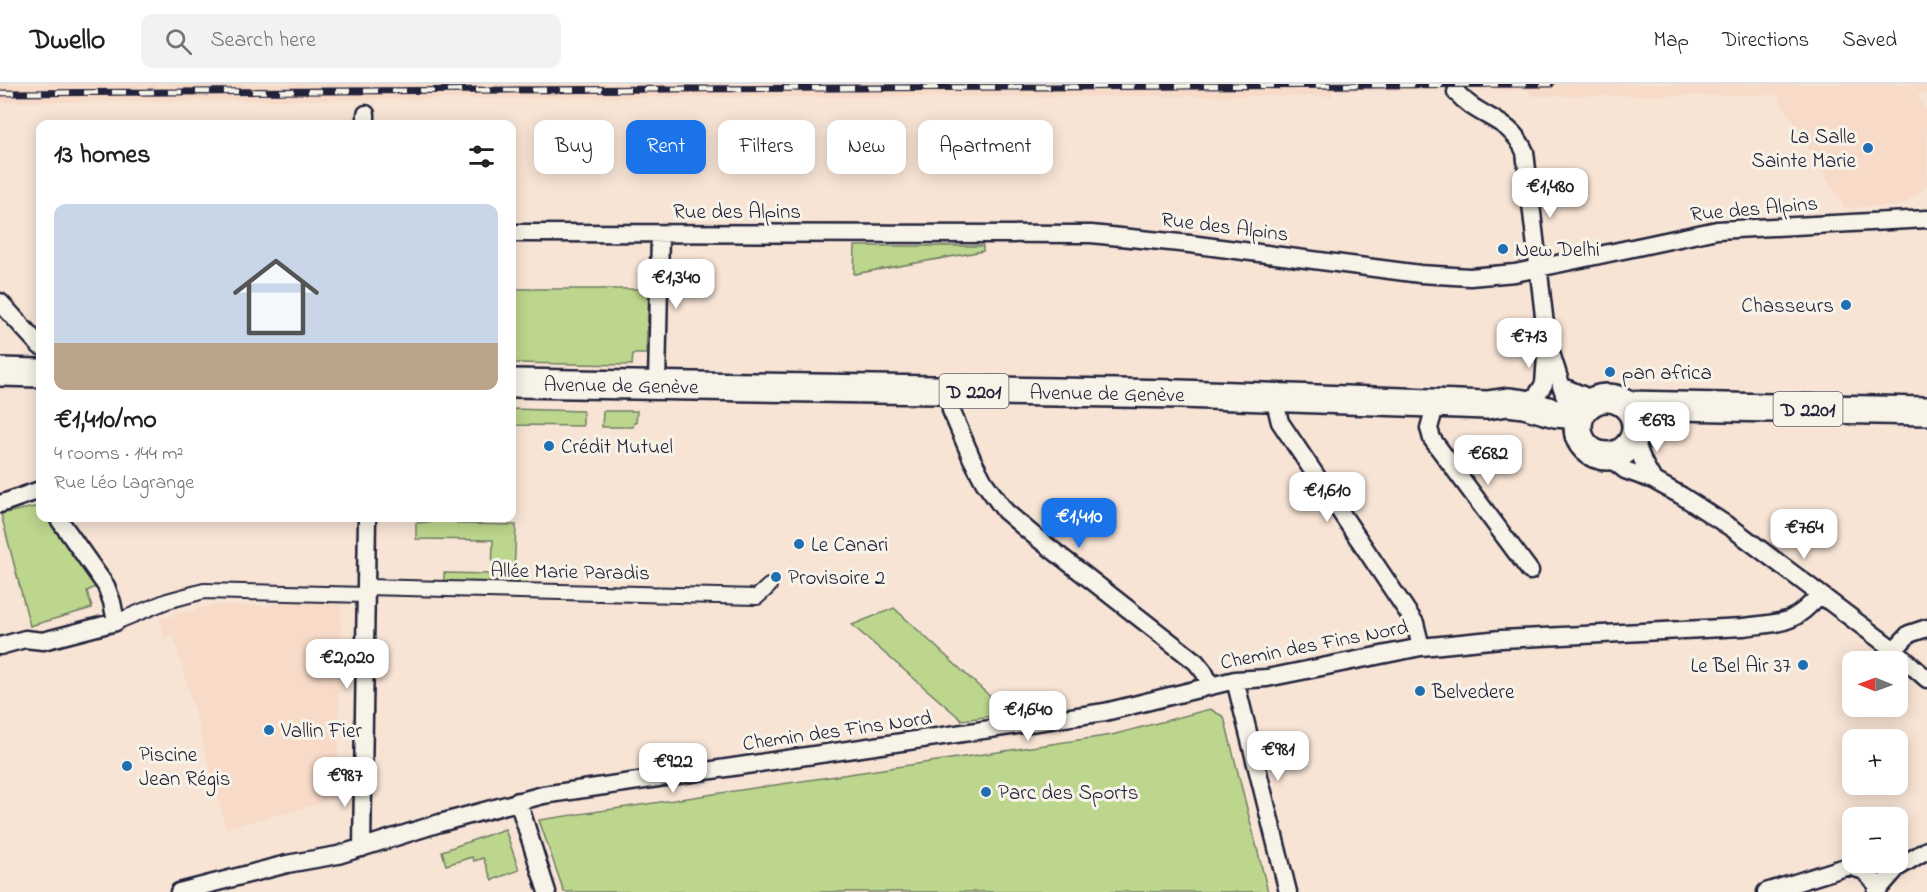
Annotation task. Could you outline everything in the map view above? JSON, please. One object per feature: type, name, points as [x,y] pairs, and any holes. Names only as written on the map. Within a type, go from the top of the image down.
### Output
[{"type":"main road","points":[[0,372],[36,373]]},
{"type":"main road","name":"Avenue de Genève","points":[[516,382],[1279,397],[1487,405],[1508,402],[1555,413],[1583,415]]},
{"type":"main road","points":[[1611,397],[1632,423],[1623,452],[1607,456],[1590,451],[1583,445],[1583,415],[1611,397]]},
{"type":"main road","name":"Avenue de Genève","points":[[1487,405],[1555,433],[1583,415]]},
{"type":"main road","name":"D 2201","points":[[1632,423],[1671,406],[1927,411]]},
{"type":"street","points":[[1456,92],[1473,108],[1509,128],[1520,141],[1527,160],[1547,342],[1561,386],[1583,415]]},
{"type":"street","name":"Rue des Alpins","points":[[516,233],[1077,233],[1433,275],[1482,277],[1538,269],[1723,230],[1927,219]]},
{"type":"street","points":[[657,385],[660,234]]},
{"type":"street","points":[[0,302],[36,342]]},
{"type":"street","points":[[1524,404],[1537,395],[1544,384],[1547,342]]},
{"type":"street","points":[[950,391],[951,410],[972,459],[984,482],[1005,511],[1026,530],[1190,657],[1204,672],[1211,686]]},
{"type":"street","points":[[1279,397],[1277,410],[1280,422],[1415,623],[1420,647]]},
{"type":"street","points":[[1436,403],[1429,428],[1432,439],[1530,571]]},
{"type":"street","points":[[1632,423],[1644,464],[1653,480]]},
{"type":"street","points":[[1607,456],[1618,466],[1632,474],[1653,480],[1736,531],[1893,650],[1927,679]]},
{"type":"street","points":[[0,504],[36,492]]},
{"type":"street","points":[[0,646],[25,639],[43,641],[117,622],[106,586],[61,522]]},
{"type":"street","points":[[362,848],[367,522]]},
{"type":"street","name":"Allée Marie Paradis","points":[[117,622],[167,601],[204,591],[757,597],[769,586]]},
{"type":"street","name":"Chemin des Fins Nord","points":[[179,892],[287,864],[338,855],[543,795],[1097,714],[1235,681],[1268,678],[1420,647],[1501,639],[1743,627],[1783,622],[1797,616],[1820,594]]},
{"type":"street","points":[[1893,650],[1909,634],[1927,628]]},
{"type":"street","points":[[1235,681],[1288,892]]},
{"type":"street","points":[[518,801],[547,892]]},
{"type":"street","points":[[1908,858],[1927,850]]},
{"type":"street","points":[[1766,892],[1842,867]]},
{"type":"street","points":[[1865,873],[1877,890],[1885,873]]},
{"type":"shaded area","points":[[0,84],[1927,84],[1927,94],[1917,95],[1927,110],[1927,185],[1901,205],[1845,208],[1777,95],[1531,96],[1529,90],[1333,91],[1332,96],[684,97],[0,102]]},
{"type":"shaded area","name":"Vallin Fier","points":[[273,603],[341,603],[337,799],[326,799],[326,802],[226,828],[174,636],[165,638],[160,619],[213,605],[272,606]]},
{"type":"green space","points":[[855,246],[983,246],[983,251],[854,274]]},
{"type":"green space","points":[[516,289],[649,289],[646,354],[633,354],[632,365],[516,363]]},
{"type":"green space","points":[[516,409],[583,411],[583,426],[516,425]]},
{"type":"green space","points":[[603,411],[637,411],[636,423],[633,427],[602,427]]},
{"type":"green space","points":[[36,507],[36,522],[52,522],[96,587],[87,591],[92,608],[30,626],[1,514]]},
{"type":"green space","points":[[458,522],[458,524],[516,525],[514,578],[526,579],[526,588],[444,585],[444,573],[492,574],[493,540],[416,539],[416,523]]},
{"type":"green space","points":[[894,608],[1009,714],[962,720],[852,625]]},
{"type":"green space","name":"Parc des Sports","points":[[1210,709],[1224,717],[1268,892],[564,892],[539,820],[1112,735]]},
{"type":"green space","points":[[505,829],[519,870],[492,880],[483,858],[474,861],[472,857],[446,865],[442,851]]},
{"type":"railway","points":[[0,93],[1551,84]]},
{"type":"place","name":"La Salle Sainte Marie","points":[[1868,148]]},
{"type":"place","name":"New Delhi","points":[[1503,249]]},
{"type":"place","name":"Chasseurs","points":[[1846,305]]},
{"type":"place","name":"pan africa","points":[[1610,372]]},
{"type":"place","name":"Crédit Mutuel","points":[[549,446]]},
{"type":"place","name":"Le Canari","points":[[799,544]]},
{"type":"place","name":"Provisoire 2","points":[[776,577]]},
{"type":"place","name":"Le Bel Air 37","points":[[1803,665]]},
{"type":"place","name":"Belvedere","points":[[1420,691]]},
{"type":"place","name":"Vallin Fier","points":[[269,730]]},
{"type":"place","name":"Piscine Jean Régis","points":[[127,766]]},
{"type":"place","name":"Parc des Sports","points":[[986,792]]}]
